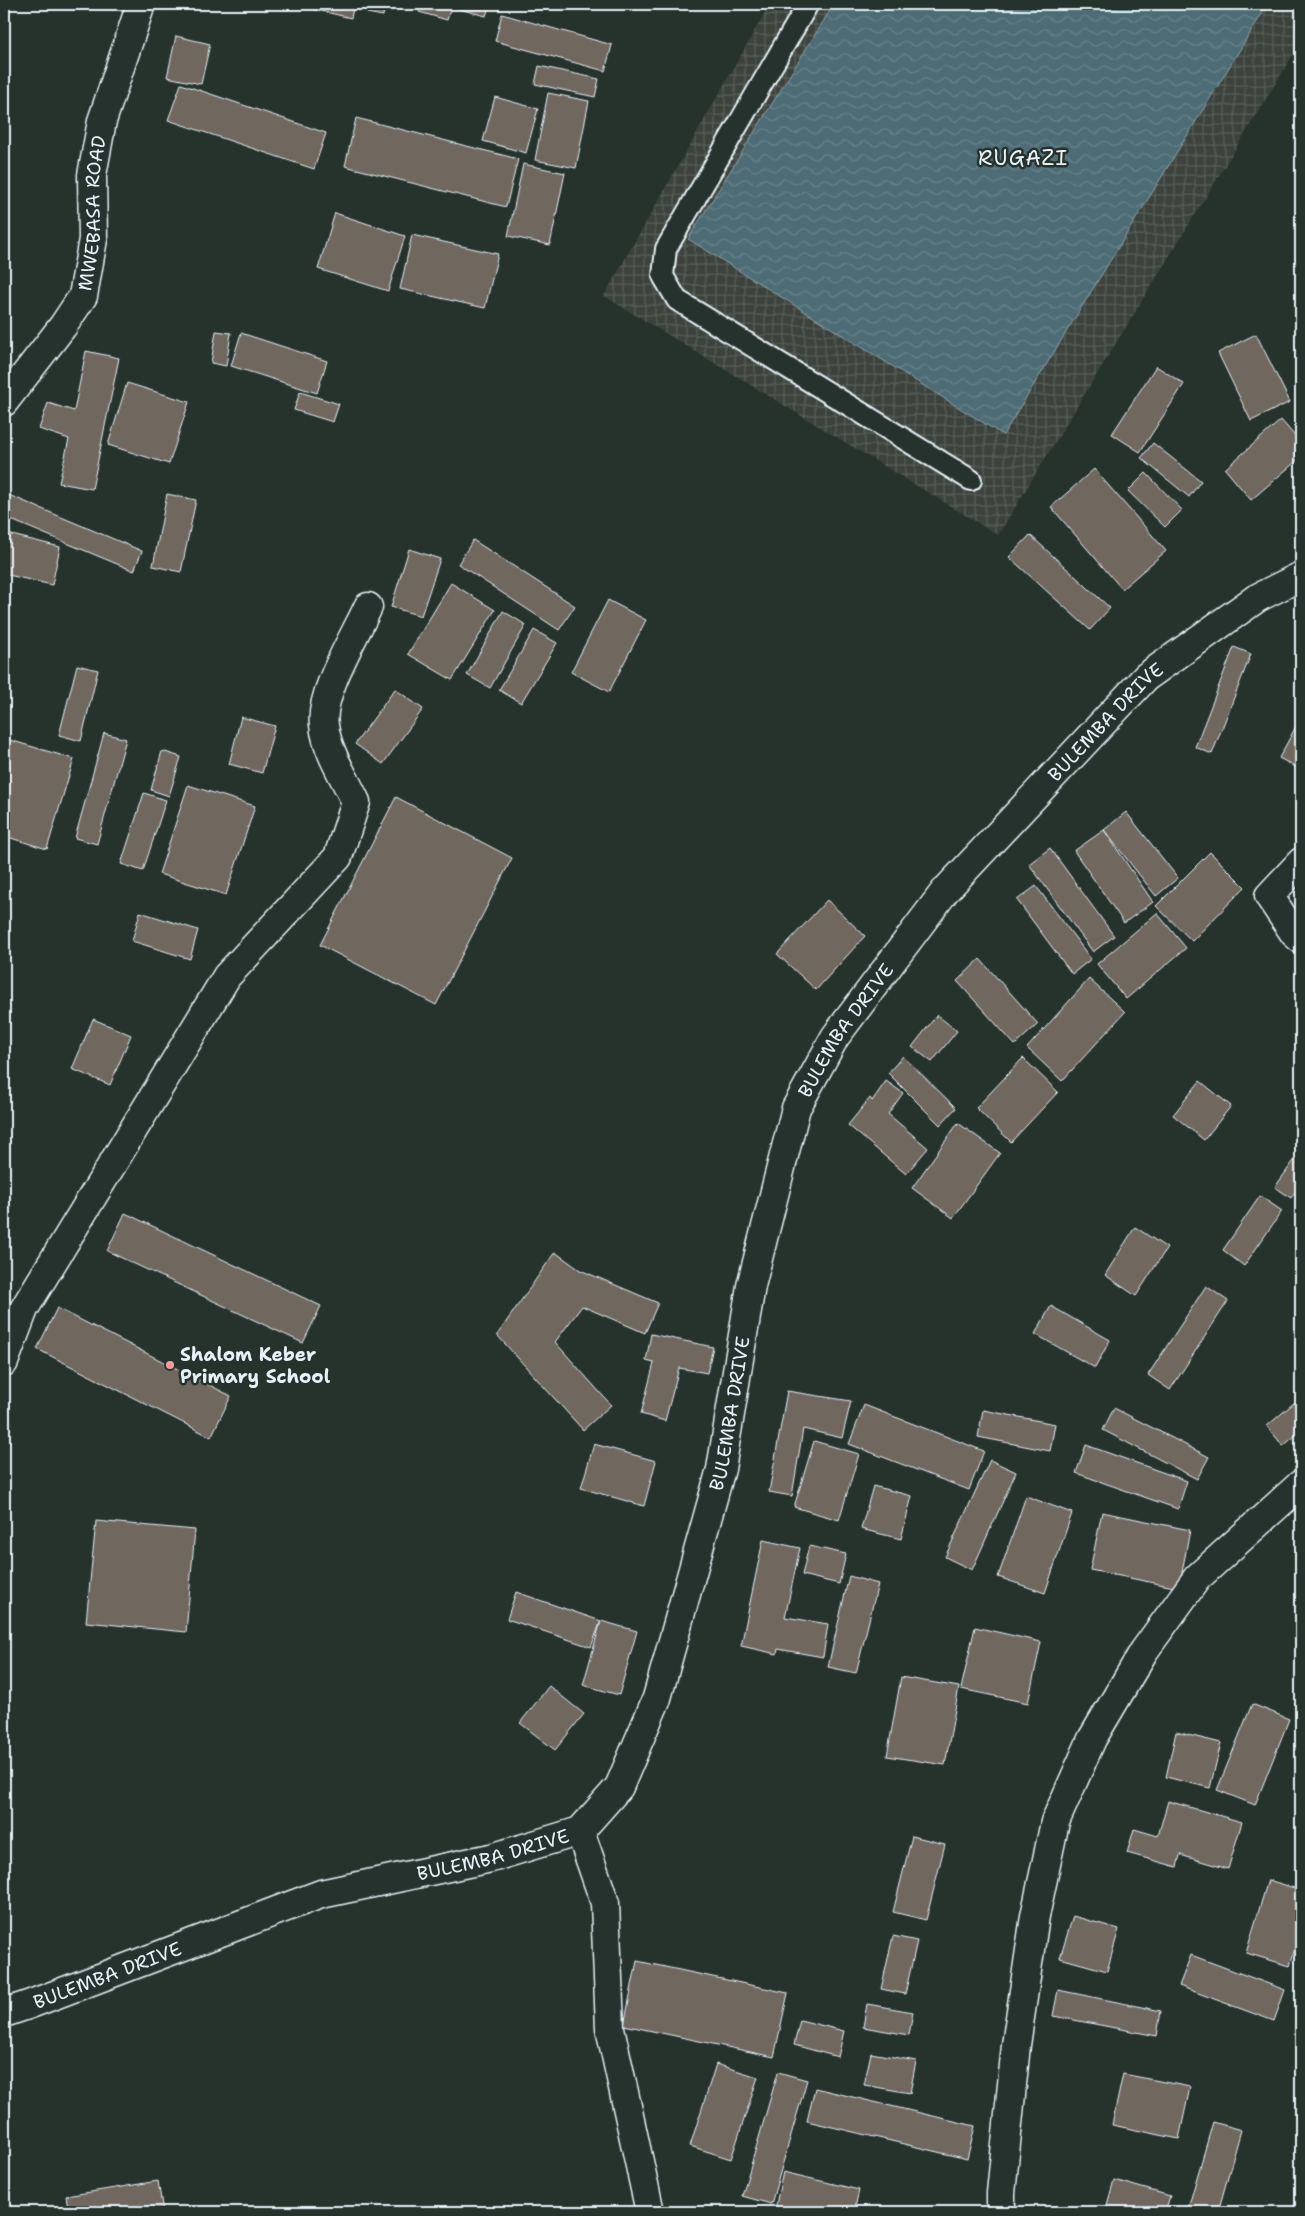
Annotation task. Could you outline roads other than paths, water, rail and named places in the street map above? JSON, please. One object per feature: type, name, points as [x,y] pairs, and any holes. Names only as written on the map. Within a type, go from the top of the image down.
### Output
[{"type":"street","name":"MWEBASA ROAD","points":[[4,402],[63,326],[83,296],[93,239],[92,175],[102,121],[141,4]]},
{"type":"street","name":"BULEMBA DRIVE","points":[[4,2013],[321,1894],[491,1858],[580,1830],[619,1787],[657,1698],[721,1469],[751,1286],[796,1108],[834,1037],[945,891],[1146,677],[1257,598],[1301,576]]},
{"type":"street","points":[[4,1362],[24,1309],[227,976],[338,858],[356,802],[332,753],[323,723],[328,690],[368,607]]},
{"type":"street","points":[[1301,862],[1270,896],[1270,900],[1301,939]]},
{"type":"street","points":[[1002,2212],[1001,2193],[1018,2035],[1035,1916],[1055,1822],[1092,1739],[1144,1650],[1197,1578],[1301,1484]]},
{"type":"street","points":[[580,1830],[604,1903],[610,2028],[650,2212]]},
{"type":"lane","points":[[808,4],[666,249],[663,276],[677,300],[971,480]]},
{"type":"water","points":[[834,4],[1268,4],[1003,435],[688,239]]},
{"type":"place","name":"Shalom Keber Primary School","points":[[170,1365]]},
{"type":"district","name":"RUGAZI","points":[[1023,158]]}]
